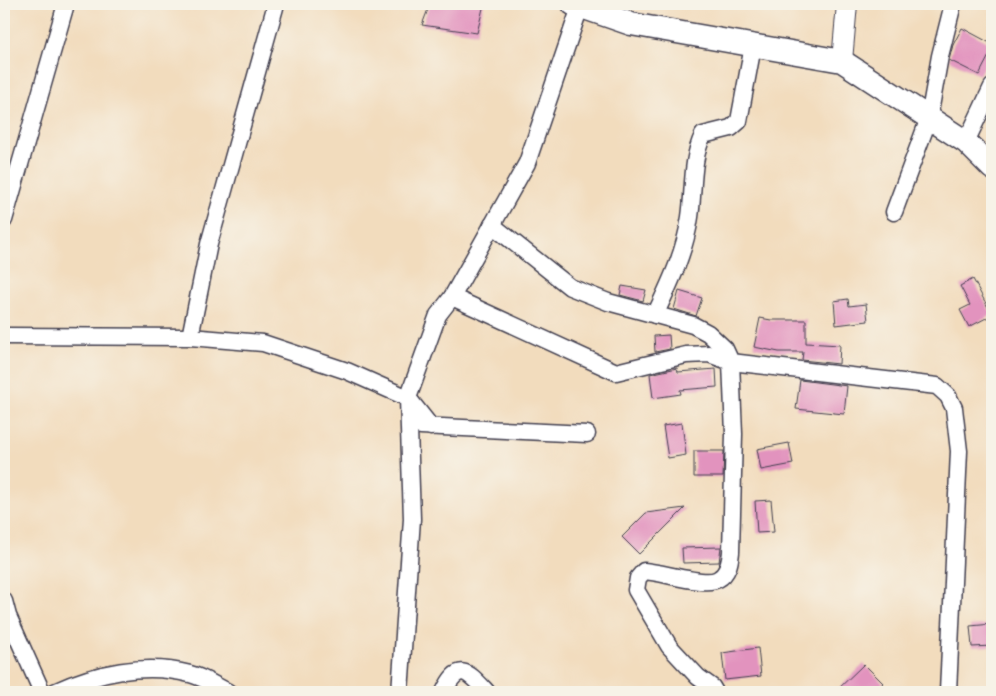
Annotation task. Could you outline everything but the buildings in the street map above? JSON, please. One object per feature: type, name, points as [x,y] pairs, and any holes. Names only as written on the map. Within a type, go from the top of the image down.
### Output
[{"type":"main road","points":[[577,5],[631,24],[842,61],[966,142],[992,168]]},
{"type":"street","points":[[4,220],[66,4]]},
{"type":"street","points":[[190,337],[209,244],[276,4]]},
{"type":"street","points":[[842,61],[847,4]]},
{"type":"street","points":[[894,212],[929,118],[940,56],[953,4]]},
{"type":"street","points":[[400,692],[412,519],[408,398],[438,314],[452,297],[527,163],[577,5]]},
{"type":"street","points":[[656,314],[676,272],[685,242],[690,217],[697,148],[703,135],[730,128],[739,121],[752,46]]},
{"type":"street","points":[[966,142],[992,87]]},
{"type":"street","points":[[492,225],[570,287],[608,302],[693,325],[708,333],[725,349],[731,362],[734,434],[729,566],[720,579],[708,583],[644,571],[638,578],[636,590],[669,646],[715,692]]},
{"type":"street","points":[[452,297],[616,372],[686,355],[709,354],[731,362],[937,386],[948,396],[954,408],[959,451],[948,692]]},
{"type":"street","points":[[4,336],[190,337],[263,344],[347,371],[408,398],[431,426]]},
{"type":"street","points":[[409,426],[586,434]]},
{"type":"street","points":[[4,601],[8,616],[42,692]]},
{"type":"street","points":[[54,692],[70,685],[130,669],[160,669],[191,674],[228,692]]},
{"type":"street","points":[[444,692],[454,675],[461,672],[473,678],[487,692]]}]
